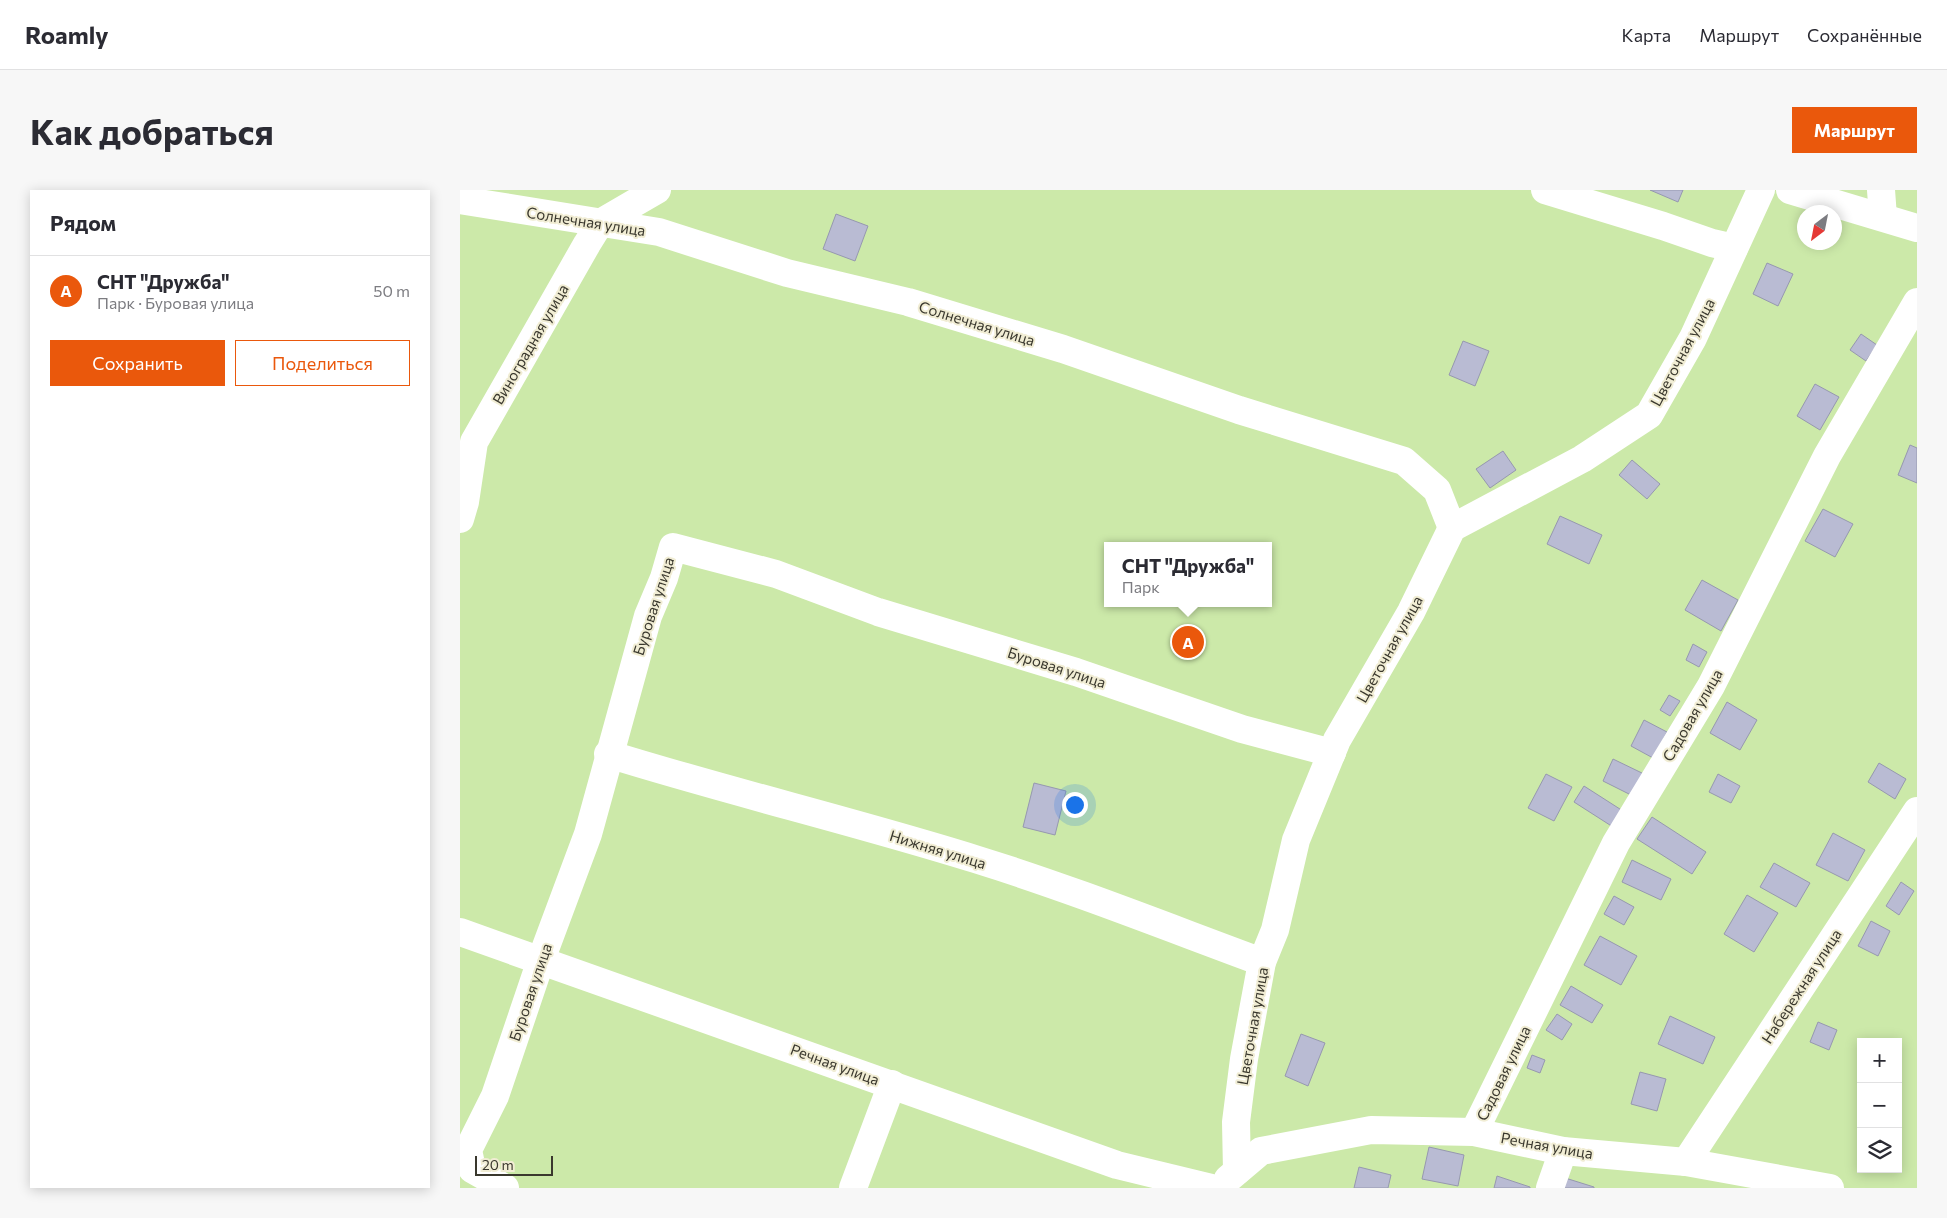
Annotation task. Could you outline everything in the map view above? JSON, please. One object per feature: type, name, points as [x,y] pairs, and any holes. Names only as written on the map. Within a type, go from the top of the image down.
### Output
[{"type":"street","points":[[600,223],[657,190]]},
{"type":"street","points":[[1545,190],[1712,243],[1734,248]]},
{"type":"street","name":"Цветочная улица","points":[[1227,1179],[1244,1059],[1262,962],[1275,930],[1296,840],[1337,740],[1411,612],[1452,528],[1582,459],[1649,415],[1693,338],[1762,190]]},
{"type":"street","points":[[1790,190],[1917,228]]},
{"type":"street","points":[[1881,190],[1883,217]]},
{"type":"street","name":"Солнечная улица","points":[[460,200],[659,232],[787,273],[908,302],[1063,349],[1239,410],[1404,461],[1437,490],[1452,528]]},
{"type":"street","name":"Виноградная улица","points":[[460,519],[465,502],[465,466],[474,442],[600,223]]},
{"type":"street","name":"Садовая улица","points":[[1474,1132],[1616,843],[1711,686],[1827,456],[1917,302]]},
{"type":"street","name":"Буровая улица","points":[[505,1188],[472,1169],[468,1150],[495,1096],[541,960],[588,834],[608,754],[648,616],[664,578],[673,547],[776,574],[878,612],[1067,670],[1242,729],[1332,753]]},
{"type":"street","name":"Нижняя улица","points":[[608,754],[688,779],[800,808],[976,859],[1140,916],[1262,962]]},
{"type":"street","name":"Набережная улица","points":[[1686,1162],[1917,811]]},
{"type":"street","name":"Речная улица","points":[[460,932],[1117,1165],[1212,1188]]},
{"type":"street","points":[[853,1188],[892,1084]]},
{"type":"street","name":"Речная улица","points":[[1227,1179],[1261,1150],[1371,1130],[1474,1132],[1563,1151],[1686,1162],[1830,1188]]},
{"type":"street","points":[[1550,1188],[1563,1151]]},
{"type":"green space","points":[[460,190],[1917,190],[1917,1188],[460,1188]]},
{"type":"building","points":[[1650,190],[1683,190],[1678,202]]},
{"type":"building","points":[[836,214],[868,226],[855,261],[823,249]]},
{"type":"building","points":[[1767,263],[1793,274],[1778,306],[1753,294]]},
{"type":"building","points":[[1861,334],[1877,345],[1866,361],[1850,350]]},
{"type":"building","points":[[1463,341],[1489,351],[1475,386],[1449,375]]},
{"type":"building","points":[[1815,384],[1839,397],[1820,430],[1797,416]]},
{"type":"building","points":[[1910,445],[1917,448],[1917,483],[1898,475]]},
{"type":"building","points":[[1503,451],[1516,470],[1490,488],[1476,469]]},
{"type":"building","points":[[1632,460],[1660,484],[1647,499],[1619,475]]},
{"type":"building","points":[[1823,509],[1853,524],[1835,557],[1805,541]]},
{"type":"building","points":[[1560,516],[1602,535],[1589,564],[1547,544]]},
{"type":"building","points":[[1702,580],[1738,600],[1721,631],[1685,610]]},
{"type":"building","points":[[1693,644],[1707,652],[1699,667],[1686,660]]},
{"type":"building","points":[[1669,695],[1680,701],[1670,716],[1660,710]]},
{"type":"building","points":[[1727,702],[1757,720],[1740,750],[1710,733]]},
{"type":"building","points":[[1644,720],[1667,732],[1653,758],[1631,746]]},
{"type":"building","points":[[1613,759],[1644,774],[1633,796],[1603,781]]},
{"type":"building","points":[[1879,763],[1906,779],[1895,799],[1868,782]]},
{"type":"building","points":[[1546,774],[1572,787],[1554,821],[1528,808]]},
{"type":"building","points":[[1718,774],[1740,786],[1731,803],[1709,792]]},
{"type":"building","points":[[1034,783],[1066,791],[1055,835],[1023,827]]},
{"type":"building","points":[[1584,786],[1623,811],[1613,827],[1574,802]]},
{"type":"building","points":[[1652,817],[1706,852],[1692,874],[1637,839]]},
{"type":"building","points":[[1833,833],[1865,850],[1848,881],[1816,865]]},
{"type":"building","points":[[1632,860],[1671,879],[1661,900],[1622,882]]},
{"type":"building","points":[[1774,863],[1810,883],[1796,907],[1760,887]]},
{"type":"building","points":[[1901,882],[1914,891],[1899,915],[1886,906]]},
{"type":"building","points":[[1747,895],[1778,913],[1754,952],[1724,934]]},
{"type":"building","points":[[1614,896],[1634,907],[1624,925],[1604,914]]},
{"type":"building","points":[[1871,921],[1890,931],[1878,956],[1858,946]]},
{"type":"building","points":[[1600,936],[1637,956],[1621,985],[1584,965]]},
{"type":"building","points":[[1571,986],[1603,1005],[1592,1023],[1560,1005]]},
{"type":"building","points":[[1557,1014],[1572,1024],[1562,1040],[1546,1030]]},
{"type":"building","points":[[1670,1016],[1715,1037],[1703,1064],[1658,1044]]},
{"type":"building","points":[[1818,1022],[1837,1030],[1829,1050],[1810,1042]]},
{"type":"building","points":[[1301,1034],[1325,1043],[1308,1086],[1285,1076]]},
{"type":"building","points":[[1532,1055],[1545,1060],[1540,1073],[1527,1068]]},
{"type":"building","points":[[1640,1072],[1666,1079],[1657,1111],[1631,1104]]},
{"type":"building","points":[[1429,1147],[1464,1155],[1458,1186],[1422,1179]]},
{"type":"building","points":[[1359,1167],[1391,1175],[1388,1188],[1354,1188]]},
{"type":"building","points":[[1497,1176],[1530,1187],[1530,1188],[1494,1188]]},
{"type":"building","points":[[1562,1177],[1594,1187],[1594,1188],[1559,1188]]},
{"type":"place","name":"СНТ \"Дружба\"","points":[[1188,642]]}]
